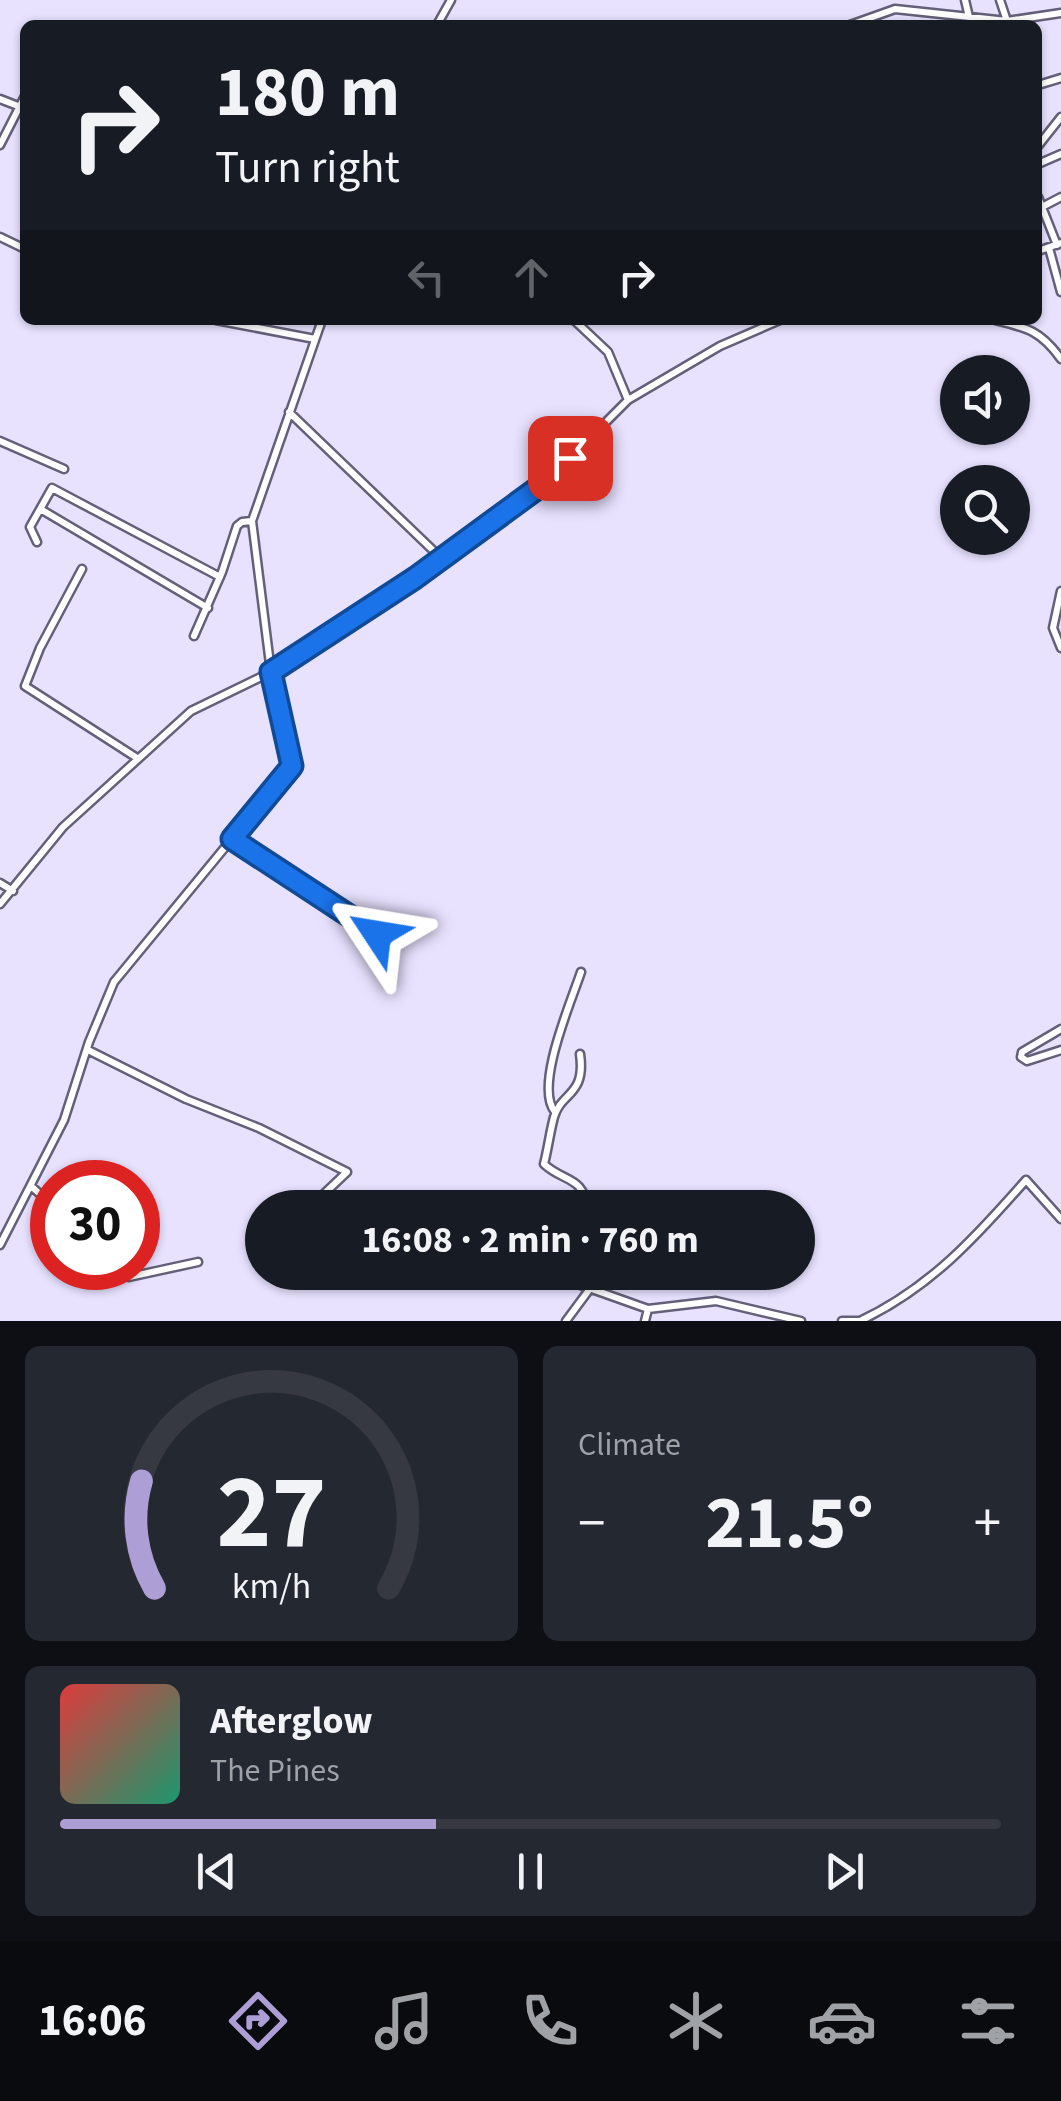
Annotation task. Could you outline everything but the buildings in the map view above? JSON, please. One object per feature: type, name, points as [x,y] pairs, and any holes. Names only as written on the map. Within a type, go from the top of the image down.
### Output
[{"type":"street","points":[[965,0],[969,16]]},
{"type":"street","points":[[1000,0],[1008,20]]},
{"type":"street","points":[[865,20],[895,9],[1008,20],[1061,13]]},
{"type":"street","points":[[0,98],[18,106]]},
{"type":"street","points":[[0,146],[20,103]]},
{"type":"street","points":[[1042,141],[1061,117]]},
{"type":"street","points":[[1061,197],[1042,207],[1055,245],[1061,292]]},
{"type":"street","points":[[244,325],[315,338]]},
{"type":"street","points":[[44,1160],[64,1120],[89,1042],[114,982],[292,766],[271,672],[252,521],[320,325]]},
{"type":"street","points":[[579,325],[608,352],[628,400]]},
{"type":"street","points":[[0,904],[64,828],[191,710],[271,672],[441,558],[546,482],[628,400],[720,346],[768,325]]},
{"type":"street","points":[[1016,325],[1032,329],[1061,360]]},
{"type":"street","points":[[289,412],[441,558]]},
{"type":"street","points":[[0,441],[64,469]]},
{"type":"street","points":[[37,542],[30,527],[52,488],[220,578]]},
{"type":"street","points":[[42,510],[208,608]]},
{"type":"street","points":[[194,636],[220,578],[237,526],[252,521]]},
{"type":"street","points":[[82,569],[40,648],[25,686],[137,758]]},
{"type":"street","points":[[1061,591],[1053,628],[1061,648]]},
{"type":"street","points":[[232,839],[377,934]]},
{"type":"street","points":[[0,883],[12,891]]},
{"type":"street","points":[[555,1112],[549,1106],[548,1084],[581,972]]},
{"type":"street","points":[[1061,1029],[1022,1052],[1020,1057],[1027,1061],[1061,1050]]},
{"type":"street","points":[[88,1050],[347,1172],[328,1190]]},
{"type":"street","points":[[580,1054],[580,1076],[574,1093],[555,1112],[544,1166],[578,1183],[583,1190]]},
{"type":"street","points":[[842,1321],[860,1321],[942,1268],[973,1242],[1026,1180],[1061,1219]]},
{"type":"street","points":[[0,1246],[30,1188]]},
{"type":"street","points":[[160,1270],[198,1262]]},
{"type":"street","points":[[566,1321],[589,1290],[648,1309],[716,1302],[801,1321]]},
{"type":"street","points":[[645,1321],[648,1309]]},
{"type":"route","points":[[377,934],[232,839],[292,766],[271,672],[415,578],[546,482],[570,458]]}]
